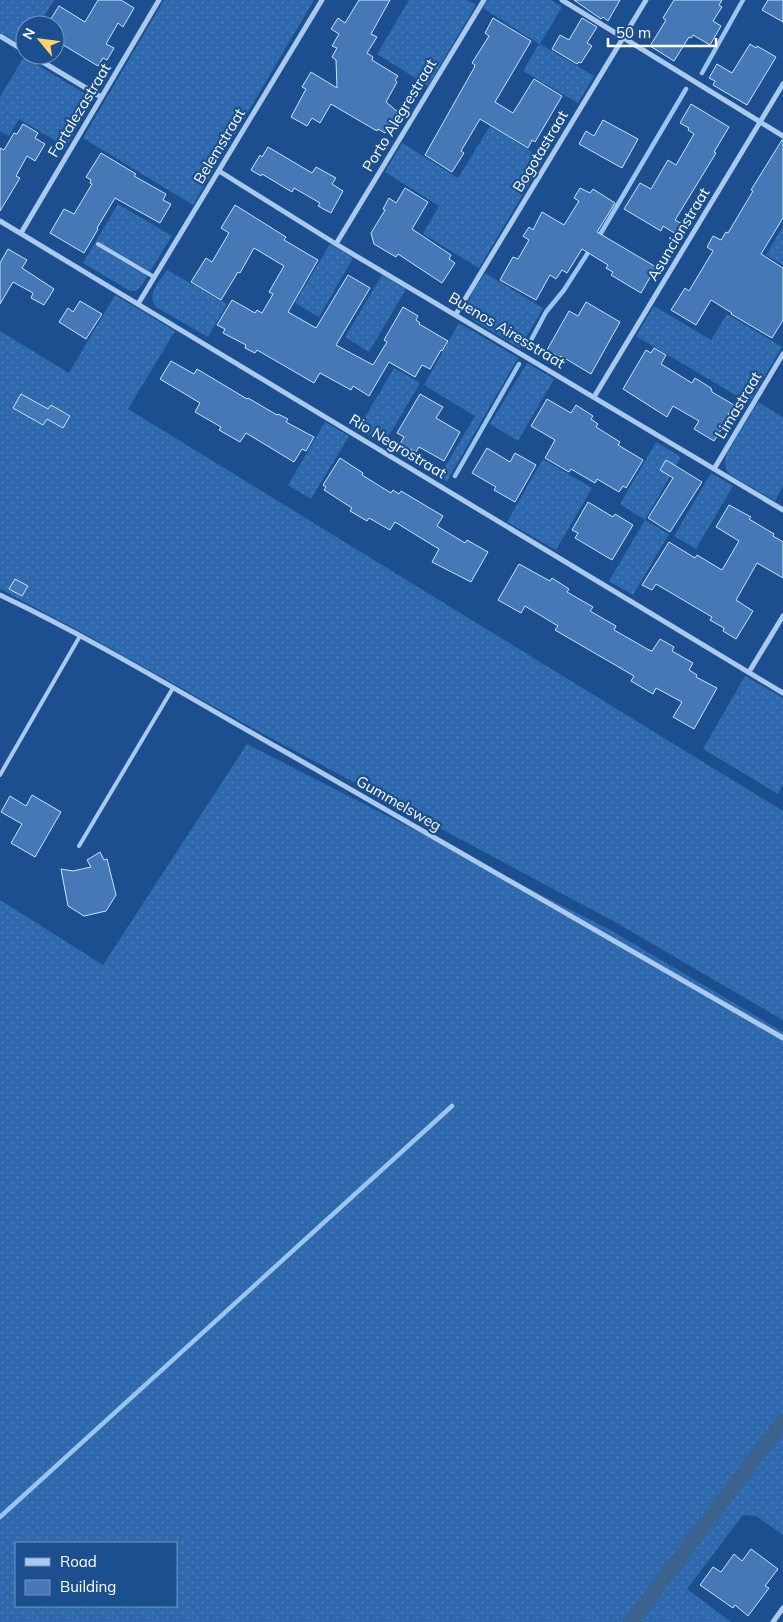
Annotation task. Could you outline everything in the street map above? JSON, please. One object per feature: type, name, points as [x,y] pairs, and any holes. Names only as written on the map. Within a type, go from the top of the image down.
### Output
[{"type":"street","name":"Fortalezastraat","points":[[20,233],[159,0]]},
{"type":"street","name":"Belemstraat","points":[[138,304],[322,0]]},
{"type":"street","name":"Porto Alegrestraat","points":[[336,244],[484,0]]},
{"type":"street","points":[[562,0],[783,136]]},
{"type":"street","name":"Bogotastraat","points":[[456,314],[646,0]]},
{"type":"street","points":[[0,36],[15,45]]},
{"type":"street","points":[[48,65],[101,97]]},
{"type":"street","name":"Asuncionstraat","points":[[594,397],[783,84]]},
{"type":"street","name":"Buenos Airesstraat","points":[[219,171],[336,244],[783,510]]},
{"type":"street","name":"Rio Negrostraat","points":[[0,221],[783,693]]},
{"type":"street","name":"Limastraat","points":[[714,469],[783,354]]},
{"type":"street","name":"Gummelsweg","points":[[0,595],[80,636],[173,688],[605,933],[783,1038]]},
{"type":"street","points":[[749,672],[783,616]]},
{"type":"street","points":[[773,1622],[783,1608]]},
{"type":"lane","points":[[98,244],[154,277]]},
{"type":"lane","points":[[0,775],[80,636]]},
{"type":"lane","points":[[79,846],[173,688]]},
{"type":"shaded area","points":[[0,0],[54,0],[45,15],[15,15],[15,41],[0,32]]},
{"type":"shaded area","points":[[164,0],[314,0],[193,205],[83,138]]},
{"type":"shaded area","points":[[409,0],[467,0],[476,5],[428,86],[377,54]]},
{"type":"shaded area","points":[[488,0],[551,0],[562,7],[540,44],[594,76],[578,103],[523,71],[539,44],[483,8]]},
{"type":"shaded area","points":[[19,65],[37,65],[87,95],[92,100],[66,147],[19,119],[9,136],[0,131],[0,97]]},
{"type":"shaded area","points":[[490,126],[544,159],[479,268],[423,234],[439,206],[385,172],[402,143],[458,178]]},
{"type":"shaded area","points":[[118,204],[172,236],[136,291],[130,291],[83,263]]},
{"type":"shaded area","points":[[783,226],[783,265],[766,255]]},
{"type":"shaded area","points":[[330,244],[353,258],[319,317],[295,303]]},
{"type":"shaded area","points":[[167,270],[227,304],[208,337],[156,307],[152,298],[153,293]]},
{"type":"shaded area","points":[[485,273],[543,308],[520,348],[476,322],[471,316],[469,310],[470,298]]},
{"type":"shaded area","points":[[382,275],[406,289],[369,352],[345,337]]},
{"type":"shaded area","points":[[115,295],[175,331],[128,409],[783,811],[783,1020],[615,922],[256,730],[83,633],[0,589],[0,331],[69,373]]},
{"type":"shaded area","points":[[654,306],[711,340],[727,314],[782,347],[749,403],[636,336]]},
{"type":"shaded area","points":[[459,323],[518,358],[447,481],[439,477],[475,416],[424,385]]},
{"type":"shaded area","points":[[527,363],[554,379],[518,441],[490,424]]},
{"type":"shaded area","points":[[394,368],[420,383],[384,444],[358,429]]},
{"type":"shaded area","points":[[758,402],[783,417],[783,486],[775,501],[729,474],[725,464],[726,455]]},
{"type":"shaded area","points":[[325,422],[349,436],[311,499],[288,485]]},
{"type":"shaded area","points":[[656,442],[681,457],[645,520],[620,504]]},
{"type":"shaded area","points":[[543,459],[592,488],[556,550],[507,522]]},
{"type":"shaded area","points":[[711,473],[733,486],[696,549],[674,536]]},
{"type":"shaded area","points":[[645,520],[669,534],[633,595],[609,581]]},
{"type":"shaded area","points":[[745,676],[783,698],[783,785],[778,794],[703,749]]},
{"type":"shaded area","points":[[247,744],[612,931],[783,1032],[783,1535],[756,1516],[743,1515],[687,1589],[731,1622],[0,1622],[0,900],[103,965]]},
{"type":"building","points":[[98,0],[121,0],[134,8],[123,27],[118,23],[106,44],[114,48],[107,60],[103,58],[98,66],[65,46],[65,15],[53,15],[59,6],[85,22]]},
{"type":"building","points":[[359,0],[390,0],[371,34],[377,37],[367,53],[373,57],[372,60],[398,76],[395,80],[397,82],[386,102],[398,112],[385,133],[378,129],[377,131],[331,104],[320,123],[312,118],[307,126],[291,117],[306,89],[302,87],[311,72],[337,88],[336,60],[332,57],[337,48],[332,46],[339,34],[331,29],[338,18],[345,23]]},
{"type":"building","points":[[574,0],[620,0],[608,21],[603,17],[601,19]]},
{"type":"building","points":[[674,0],[722,0],[719,5],[722,7],[713,21],[721,26],[710,45],[693,35],[691,38],[689,37],[674,61],[650,46],[666,20],[663,18]]},
{"type":"building","points":[[768,0],[783,0],[783,22],[762,10]]},
{"type":"building","points":[[493,18],[531,41],[495,102],[513,113],[534,79],[562,96],[535,142],[532,140],[528,148],[480,119],[461,151],[464,153],[452,172],[425,155],[474,68],[475,65],[472,63],[489,36],[485,33]]},
{"type":"building","points":[[582,18],[597,27],[587,43],[592,46],[581,63],[577,64],[552,49],[560,35],[569,40]]},
{"type":"building","points":[[750,44],[776,57],[747,105],[713,85],[715,81],[709,78],[717,64],[732,73]]},
{"type":"building","points":[[691,104],[729,127],[714,152],[716,153],[675,220],[682,224],[676,234],[663,226],[661,231],[624,209],[640,183],[651,189],[668,160],[676,165],[694,134],[688,130],[689,128],[680,123]]},
{"type":"building","points":[[603,120],[638,139],[622,168],[579,144],[586,131],[594,136]]},
{"type":"building","points":[[23,124],[38,133],[35,138],[45,144],[35,161],[27,156],[16,176],[20,178],[0,211],[0,148],[4,150],[14,133],[17,134]]},
{"type":"building","points":[[782,140],[783,218],[761,254],[783,268],[783,320],[772,338],[711,300],[696,325],[671,310],[685,288],[689,291],[713,251],[707,247],[713,236],[721,240],[726,232],[728,233],[753,191],[751,190]]},
{"type":"building","points":[[268,147],[312,173],[316,167],[336,178],[332,184],[343,191],[331,213],[318,206],[320,203],[294,188],[292,192],[262,174],[261,176],[251,170],[260,155],[262,157]]},
{"type":"building","points":[[101,153],[136,174],[134,176],[166,194],[163,200],[171,204],[160,223],[115,198],[84,253],[50,233],[64,209],[74,214],[92,184],[90,183],[91,180],[86,177]]},
{"type":"building","points":[[405,188],[428,202],[412,229],[451,255],[449,259],[455,263],[442,283],[398,254],[396,257],[374,244],[371,233],[385,210],[383,209],[389,198],[396,203]]},
{"type":"building","points":[[580,188],[590,193],[593,189],[615,203],[597,232],[656,267],[641,293],[611,275],[613,272],[606,268],[608,265],[582,249],[567,273],[562,270],[556,279],[550,275],[536,300],[500,280],[513,257],[518,259],[529,240],[523,236],[529,227],[533,230],[542,212],[564,225],[579,201],[574,198]]},
{"type":"building","points":[[235,205],[286,237],[284,240],[318,260],[288,312],[316,328],[348,275],[370,288],[336,345],[373,365],[387,342],[384,340],[403,307],[418,316],[416,320],[419,324],[448,341],[430,369],[422,365],[415,377],[389,362],[369,396],[353,386],[351,390],[320,373],[314,383],[257,350],[255,353],[245,348],[246,345],[223,333],[225,329],[217,325],[232,300],[255,313],[257,310],[262,313],[273,294],[269,292],[284,266],[254,248],[240,273],[238,272],[221,300],[191,282],[206,258],[212,262],[229,233],[221,228]]},
{"type":"building","points":[[8,249],[27,260],[22,268],[54,289],[44,305],[31,298],[33,293],[13,282],[0,304],[0,263]]},
{"type":"building","points":[[80,301],[102,314],[86,339],[59,322],[68,308],[73,312]]},
{"type":"building","points":[[586,302],[620,322],[591,374],[547,350],[569,311],[578,316]]},
{"type":"building","points":[[654,348],[666,355],[661,364],[692,383],[695,378],[711,388],[712,392],[734,405],[714,441],[694,429],[699,421],[673,406],[667,417],[623,389],[646,350],[651,353]]},
{"type":"building","points":[[171,361],[194,374],[197,369],[247,399],[288,419],[286,422],[314,437],[306,451],[302,449],[294,462],[246,433],[240,442],[219,430],[221,427],[195,412],[200,403],[160,379]]},
{"type":"building","points":[[21,394],[48,409],[51,405],[70,416],[63,428],[47,419],[43,425],[13,408]]},
{"type":"building","points":[[420,394],[443,407],[436,418],[460,432],[444,461],[419,447],[416,452],[400,444],[404,437],[397,433]]},
{"type":"building","points":[[547,399],[571,413],[576,405],[593,416],[591,419],[598,424],[596,427],[620,442],[618,445],[643,460],[626,488],[623,486],[619,492],[597,479],[595,483],[571,469],[569,472],[545,458],[555,440],[531,426]]},
{"type":"building","points":[[487,448],[510,462],[515,453],[536,465],[515,502],[494,490],[496,487],[472,473]]},
{"type":"building","points":[[340,458],[363,473],[362,475],[391,493],[393,490],[399,494],[401,491],[443,516],[437,526],[465,543],[467,540],[488,552],[471,582],[432,562],[439,549],[395,522],[390,530],[369,518],[367,521],[350,511],[352,508],[324,490],[326,487],[323,485]]},
{"type":"building","points":[[666,460],[702,482],[670,532],[648,518],[673,478],[660,470]]},
{"type":"building","points":[[588,502],[613,517],[615,514],[633,525],[612,560],[575,538],[578,533],[572,530]]},
{"type":"building","points":[[729,505],[751,517],[749,519],[774,534],[773,536],[783,542],[783,578],[757,563],[736,600],[753,611],[736,639],[723,631],[724,628],[710,620],[712,617],[656,584],[652,590],[642,585],[669,542],[695,558],[697,555],[722,570],[739,541],[716,527]]},
{"type":"building","points":[[519,564],[550,581],[552,578],[569,589],[567,592],[593,607],[590,611],[616,626],[614,630],[649,650],[652,651],[660,639],[674,647],[672,651],[693,663],[689,670],[697,675],[696,677],[717,688],[694,729],[673,717],[682,702],[656,688],[653,694],[631,681],[634,676],[555,630],[558,626],[525,606],[521,613],[498,600]]},
{"type":"building","points":[[15,579],[28,586],[22,596],[9,589]]},
{"type":"building","points":[[32,795],[61,812],[35,857],[11,843],[22,824],[1,812],[10,796],[26,806]]},
{"type":"building","points":[[100,852],[104,860],[107,859],[116,895],[106,911],[84,916],[68,906],[61,869],[73,871],[91,867],[87,860]]},
{"type":"building","points":[[751,1549],[778,1569],[765,1586],[769,1588],[748,1616],[735,1605],[733,1608],[700,1585],[713,1567],[721,1572],[734,1554],[742,1561]]},
{"type":"waterway","points":[[702,73],[743,0]]},
{"type":"waterway","points":[[598,238],[686,89]]},
{"type":"waterway","points":[[529,344],[546,312],[564,290],[591,248]]},
{"type":"waterway","points":[[455,476],[519,364]]},
{"type":"waterway","points":[[0,1517],[452,1106]]},
{"type":"waterway","points":[[631,1622],[783,1421]]}]
